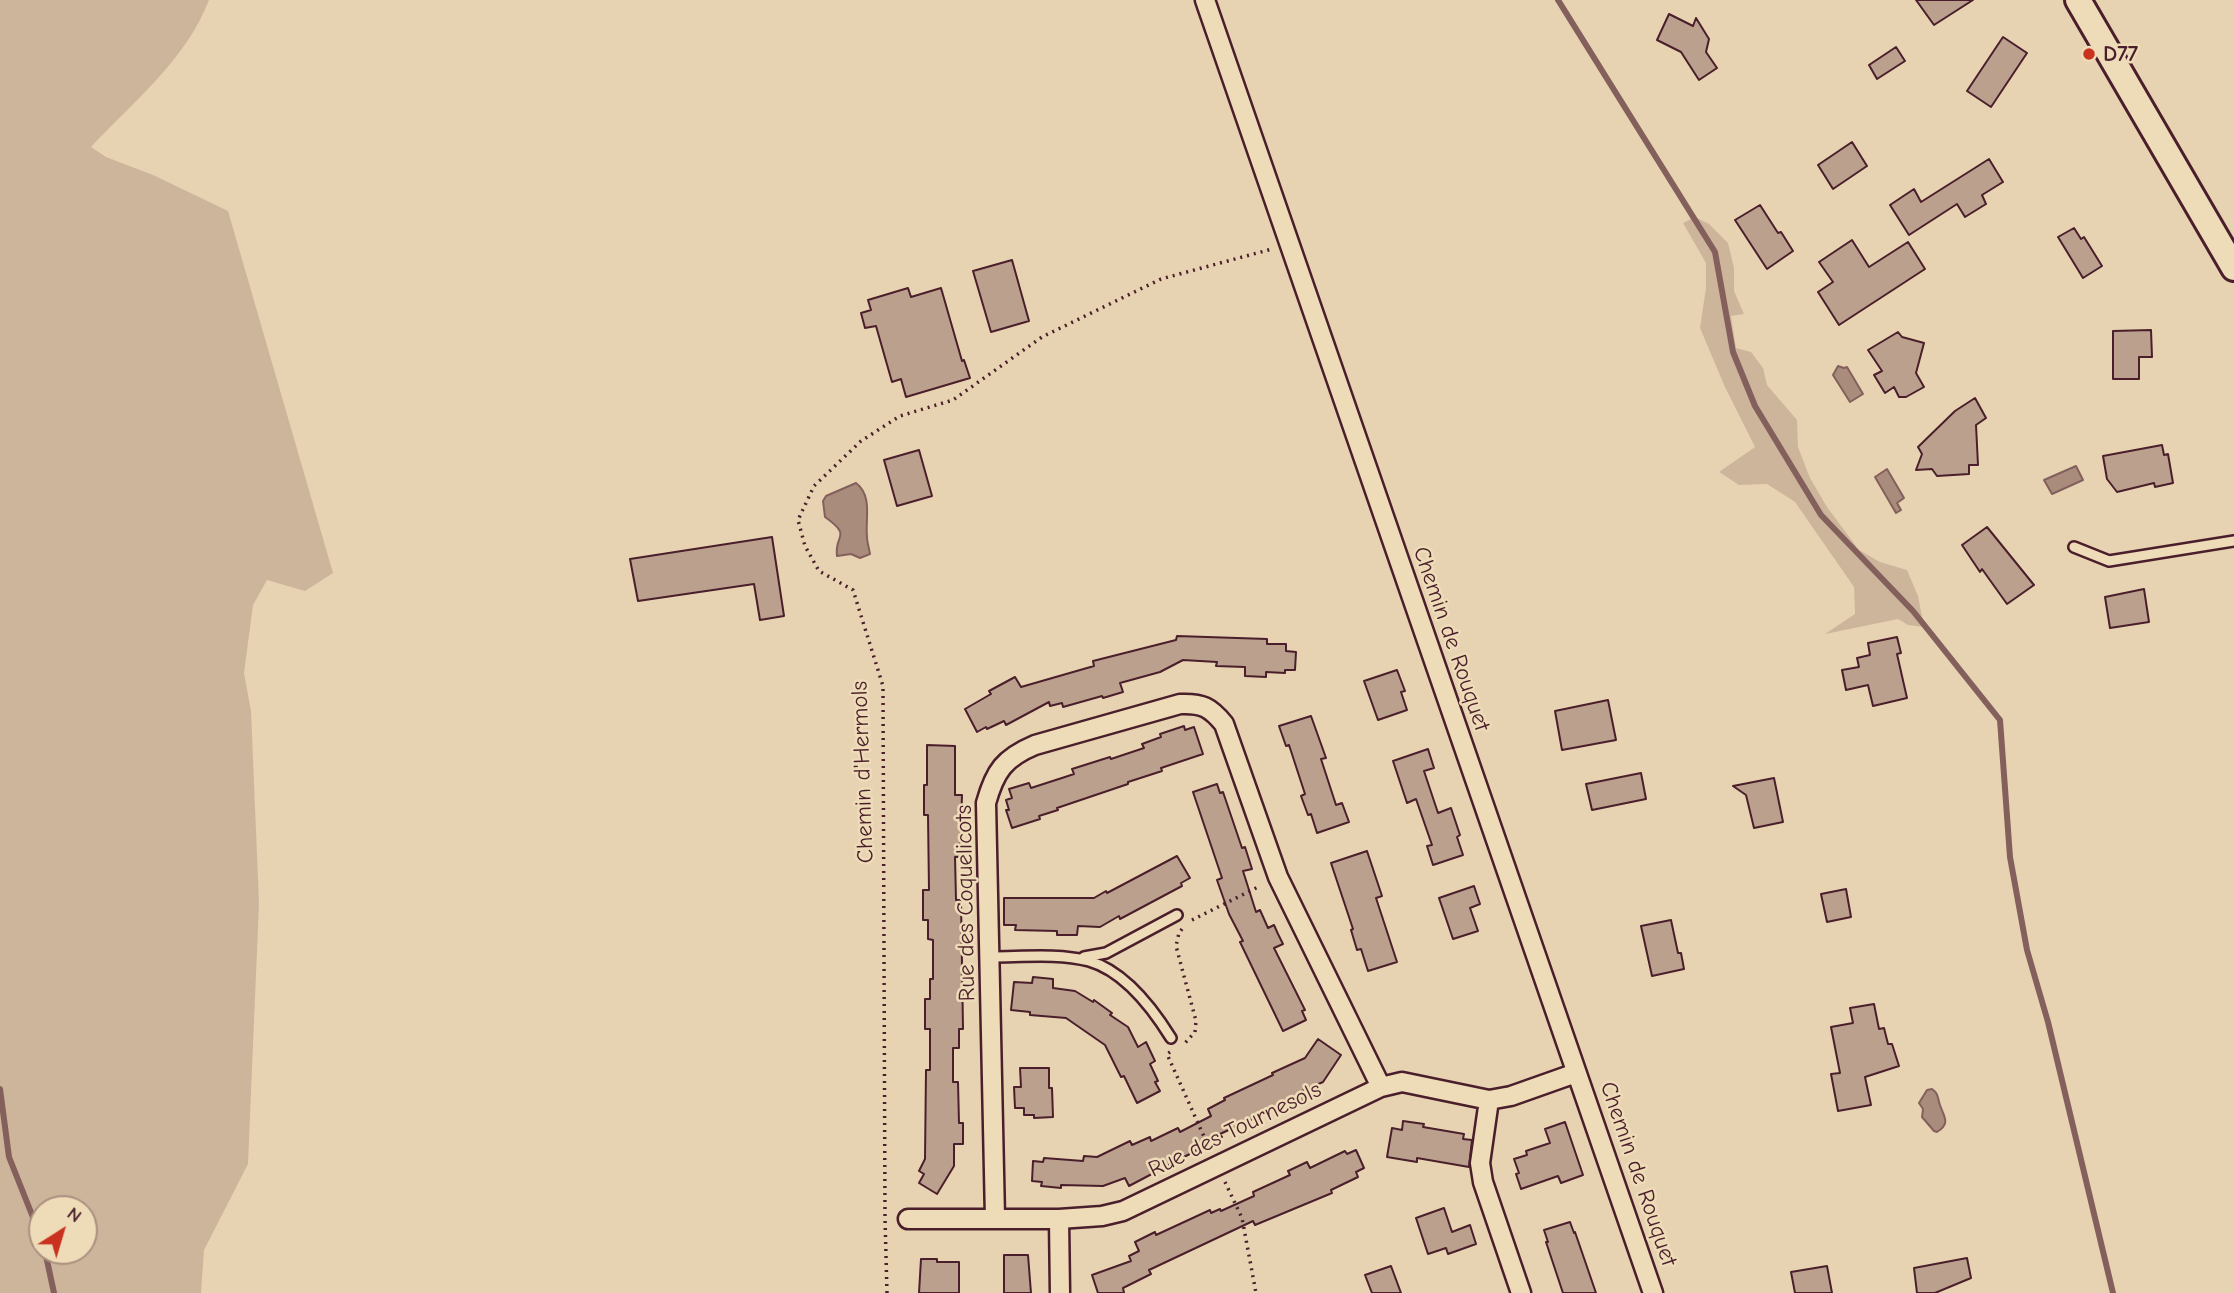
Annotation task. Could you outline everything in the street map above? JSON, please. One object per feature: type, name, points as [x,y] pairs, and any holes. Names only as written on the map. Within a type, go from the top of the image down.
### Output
[{"type":"street","name":"Chemin de Rouquet","points":[[1205,0],[1653,1293]]},
{"type":"street","points":[[2078,0],[2234,268]]},
{"type":"street","name":"Rue des Coquelicots","points":[[995,1218],[986,803],[994,777],[1004,764],[1017,752],[1035,745],[1180,704],[1198,704],[1214,712],[1224,724],[1278,877],[1381,1087]]},
{"type":"street","name":"Rue des Tournesols","points":[[908,1219],[1059,1219],[1102,1216],[1122,1211],[1381,1087],[1402,1082],[1489,1100],[1511,1096],[1576,1073]]},
{"type":"street","points":[[1489,1100],[1480,1163],[1483,1182],[1521,1293]]},
{"type":"street","points":[[1059,1219],[1060,1293]]},
{"type":"lane","points":[[2074,547],[2109,561],[2234,541]]},
{"type":"lane","points":[[990,957],[1090,957],[1106,953],[1177,915]]},
{"type":"lane","points":[[1062,957],[1090,961],[1111,972],[1136,991],[1171,1038]]},
{"type":"path","name":"Chemin d'Hermols","points":[[887,1293],[883,686],[853,590],[819,571],[805,547],[798,520],[814,486],[861,441],[900,416],[953,400],[1042,337],[1161,279],[1289,245]]},
{"type":"path","points":[[1171,1038],[1177,1047],[1189,1040],[1195,1032],[1196,1021],[1176,946],[1180,933],[1188,922],[1278,877]]},
{"type":"shaded area","points":[[0,0],[209,0],[199,22],[173,61],[91,147],[106,157],[153,175],[228,211],[333,573],[305,591],[267,580],[253,605],[244,673],[251,711],[259,903],[248,1164],[204,1250],[201,1293],[0,1293]]},
{"type":"shaded area","points":[[1695,217],[1709,224],[1728,243],[1734,268],[1734,291],[1744,314],[1731,316],[1736,348],[1751,352],[1763,368],[1767,385],[1797,420],[1798,447],[1810,478],[1827,507],[1859,550],[1880,562],[1907,570],[1918,596],[1924,627],[1908,625],[1898,619],[1825,634],[1855,614],[1854,587],[1795,502],[1767,484],[1739,485],[1719,472],[1755,447],[1700,328],[1706,288],[1706,263],[1683,223]]},
{"type":"shaded area","points":[[1838,366],[1847,367],[1863,394],[1850,402],[1833,375]]},
{"type":"shaded area","points":[[2076,466],[2083,480],[2052,494],[2044,480]]},
{"type":"shaded area","points":[[1887,469],[1904,498],[1897,503],[1901,510],[1896,513],[1875,477]]},
{"type":"shaded area","points":[[856,483],[865,494],[870,554],[860,558],[851,554],[837,556],[840,532],[825,517],[823,501],[826,496]]},
{"type":"shaded area","points":[[1932,1089],[1937,1094],[1945,1120],[1944,1126],[1937,1132],[1922,1117],[1923,1109],[1919,1103],[1927,1090]]},
{"type":"building","points":[[1916,0],[1973,0],[1934,25]]},
{"type":"building","points":[[1669,14],[1693,26],[1696,18],[1709,39],[1706,52],[1717,68],[1699,80],[1681,52],[1657,40]]},
{"type":"building","points":[[2003,37],[2027,53],[1991,107],[1967,91]]},
{"type":"building","points":[[1896,47],[1905,61],[1877,79],[1869,65]]},
{"type":"building","points":[[1852,142],[1867,166],[1833,189],[1818,165]]},
{"type":"building","points":[[1989,159],[2003,182],[1982,195],[1986,204],[1965,217],[1957,204],[1909,235],[1890,205],[1914,189],[1921,202]]},
{"type":"building","points":[[1760,205],[1793,251],[1767,269],[1735,220]]},
{"type":"building","points":[[2074,228],[2081,239],[2084,237],[2102,266],[2083,278],[2058,237]]},
{"type":"building","points":[[1852,240],[1869,267],[1908,242],[1925,269],[1839,325],[1818,292],[1833,282],[1819,262]]},
{"type":"building","points":[[1012,260],[1029,321],[991,332],[973,271]]},
{"type":"building","points":[[908,288],[911,297],[941,288],[962,361],[964,360],[970,378],[906,397],[901,379],[892,382],[876,326],[865,328],[861,313],[871,310],[868,300]]},
{"type":"building","points":[[2151,330],[2152,357],[2139,357],[2139,379],[2113,379],[2113,331]]},
{"type":"building","points":[[1898,332],[1902,337],[1924,343],[1916,373],[1924,387],[1906,397],[1899,397],[1894,387],[1885,393],[1874,375],[1882,371],[1868,350]]},
{"type":"building","points":[[1975,398],[1986,418],[1976,425],[1978,465],[1969,465],[1969,474],[1937,476],[1932,469],[1916,470],[1922,454],[1918,447],[1955,411]]},
{"type":"building","points":[[2162,445],[2164,455],[2168,454],[2173,483],[2155,487],[2154,483],[2117,492],[2107,479],[2103,456]]},
{"type":"building","points":[[919,450],[932,496],[897,506],[884,460]]},
{"type":"building","points":[[1987,527],[2034,585],[2007,604],[1962,545]]},
{"type":"building","points":[[772,537],[784,616],[760,620],[754,584],[638,601],[630,559]]},
{"type":"building","points":[[2144,589],[2149,622],[2110,628],[2105,597]]},
{"type":"building","points":[[1177,636],[1267,639],[1267,644],[1286,644],[1286,651],[1296,652],[1295,670],[1285,670],[1285,673],[1266,672],[1266,677],[1245,676],[1245,667],[1216,666],[1217,662],[1183,660],[1160,672],[1120,683],[1123,692],[1063,707],[1062,703],[1050,706],[1049,702],[1006,725],[1004,721],[977,732],[965,709],[991,694],[989,691],[1015,677],[1021,687],[1094,666],[1093,661],[1176,640]]},
{"type":"building","points":[[1897,637],[1901,653],[1897,654],[1907,698],[1873,706],[1868,685],[1846,690],[1842,670],[1859,667],[1857,658],[1870,655],[1868,643]]},
{"type":"building","points":[[1397,670],[1405,691],[1401,692],[1407,710],[1378,720],[1364,681]]},
{"type":"building","points":[[1608,700],[1616,740],[1562,750],[1555,711]]},
{"type":"building","points":[[1311,716],[1326,758],[1321,759],[1336,805],[1342,803],[1349,822],[1317,833],[1301,796],[1305,794],[1289,745],[1286,746],[1279,726]]},
{"type":"building","points":[[1184,726],[1185,730],[1194,727],[1203,754],[1161,768],[1162,771],[1128,784],[1057,808],[1058,810],[1039,816],[1040,819],[1012,828],[1006,810],[1009,810],[1006,800],[1012,798],[1009,789],[1029,783],[1031,788],[1074,774],[1072,769],[1144,748],[1142,744],[1161,737],[1160,734]]},
{"type":"building","points":[[927,745],[955,746],[955,795],[962,795],[960,857],[955,857],[956,900],[961,900],[963,1029],[959,1029],[959,1048],[953,1048],[953,1082],[958,1082],[959,1123],[963,1123],[963,1144],[954,1144],[954,1166],[937,1194],[919,1183],[924,1174],[919,1171],[925,1159],[926,1070],[930,1070],[930,1029],[925,1029],[925,999],[930,999],[930,979],[933,979],[933,940],[928,939],[928,920],[923,920],[923,890],[929,890],[928,815],[924,815]]},
{"type":"building","points":[[1428,749],[1434,768],[1424,771],[1438,813],[1451,808],[1463,855],[1433,865],[1427,846],[1432,845],[1416,799],[1407,803],[1393,761]]},
{"type":"building","points":[[1641,773],[1646,799],[1592,810],[1586,784]]},
{"type":"building","points":[[1774,778],[1783,822],[1754,828],[1746,795],[1733,786]]},
{"type":"building","points":[[1217,784],[1220,793],[1223,792],[1252,869],[1243,871],[1256,912],[1260,910],[1268,928],[1274,925],[1283,944],[1274,948],[1305,1010],[1302,1011],[1306,1020],[1283,1031],[1229,914],[1217,880],[1222,878],[1193,792]]},
{"type":"building","points":[[1367,851],[1382,896],[1376,898],[1397,962],[1368,971],[1361,949],[1357,950],[1351,930],[1353,929],[1331,863]]},
{"type":"building","points":[[1177,856],[1190,878],[1181,883],[1182,886],[1100,927],[1078,926],[1077,935],[1057,935],[1057,931],[1015,930],[1016,925],[1004,925],[1004,898],[1094,898]]},
{"type":"building","points":[[1474,886],[1480,904],[1470,908],[1478,931],[1453,939],[1439,898]]},
{"type":"building","points":[[1846,889],[1851,917],[1827,922],[1821,894]]},
{"type":"building","points":[[1671,920],[1684,969],[1652,976],[1641,926]]},
{"type":"building","points":[[1033,977],[1053,979],[1053,988],[1075,991],[1093,1002],[1094,1000],[1128,1027],[1138,1047],[1146,1042],[1155,1061],[1150,1064],[1160,1091],[1137,1103],[1105,1045],[1066,1018],[1030,1015],[1030,1012],[1011,1010],[1014,982],[1032,983]]},
{"type":"building","points":[[1874,1004],[1879,1029],[1884,1028],[1888,1044],[1892,1044],[1899,1066],[1865,1077],[1871,1105],[1838,1111],[1831,1074],[1840,1073],[1831,1027],[1853,1023],[1850,1008]]},
{"type":"building","points":[[1318,1039],[1341,1055],[1323,1082],[1302,1091],[1306,1099],[1287,1108],[1285,1104],[1220,1134],[1222,1137],[1129,1186],[1125,1178],[1103,1186],[1061,1185],[1061,1188],[1041,1186],[1042,1182],[1032,1181],[1033,1161],[1043,1162],[1044,1158],[1083,1161],[1084,1156],[1097,1157],[1130,1141],[1132,1145],[1150,1137],[1151,1141],[1178,1128],[1180,1132],[1211,1116],[1208,1109],[1225,1100],[1224,1098],[1305,1058]]},
{"type":"building","points":[[1020,1068],[1049,1068],[1053,1117],[1034,1118],[1034,1115],[1024,1115],[1024,1108],[1015,1108],[1014,1087],[1021,1087]]},
{"type":"building","points":[[1403,1121],[1464,1134],[1463,1139],[1472,1140],[1469,1167],[1417,1158],[1417,1162],[1387,1157],[1392,1128],[1402,1130]]},
{"type":"building","points":[[1565,1122],[1583,1175],[1561,1183],[1558,1176],[1521,1189],[1514,1159],[1527,1155],[1526,1151],[1550,1143],[1545,1129]]},
{"type":"building","points":[[1356,1150],[1364,1168],[1356,1172],[1358,1177],[1331,1190],[1332,1193],[1255,1225],[1253,1221],[1149,1270],[1151,1274],[1123,1288],[1124,1293],[1098,1293],[1092,1275],[1131,1261],[1129,1256],[1139,1251],[1135,1242],[1210,1210],[1211,1213],[1220,1209],[1221,1211],[1254,1196],[1253,1192],[1290,1175],[1288,1171],[1307,1162],[1310,1168],[1345,1151],[1347,1154]]},
{"type":"building","points":[[1444,1208],[1452,1232],[1470,1225],[1476,1244],[1448,1254],[1446,1248],[1428,1254],[1416,1218]]},
{"type":"building","points":[[1570,1222],[1596,1293],[1563,1293],[1544,1230]]},
{"type":"building","points":[[1004,1255],[1028,1255],[1031,1293],[1004,1293]]},
{"type":"building","points":[[1967,1258],[1971,1278],[1935,1293],[1917,1293],[1914,1268]]},
{"type":"building","points":[[921,1259],[959,1262],[959,1293],[919,1293]]},
{"type":"building","points":[[1391,1266],[1401,1293],[1372,1293],[1365,1275]]},
{"type":"building","points":[[1827,1266],[1832,1293],[1795,1293],[1791,1272]]},
{"type":"waterway","points":[[1558,0],[1715,252],[1733,352],[1755,406],[1821,515],[1913,611],[2000,720],[2010,857],[2027,950],[2048,1022],[2113,1293]]},
{"type":"waterway","points":[[0,1089],[9,1157],[28,1205]]},
{"type":"waterway","points":[[48,1265],[54,1293]]},
{"type":"place","name":"D77","points":[[2089,54]]}]
